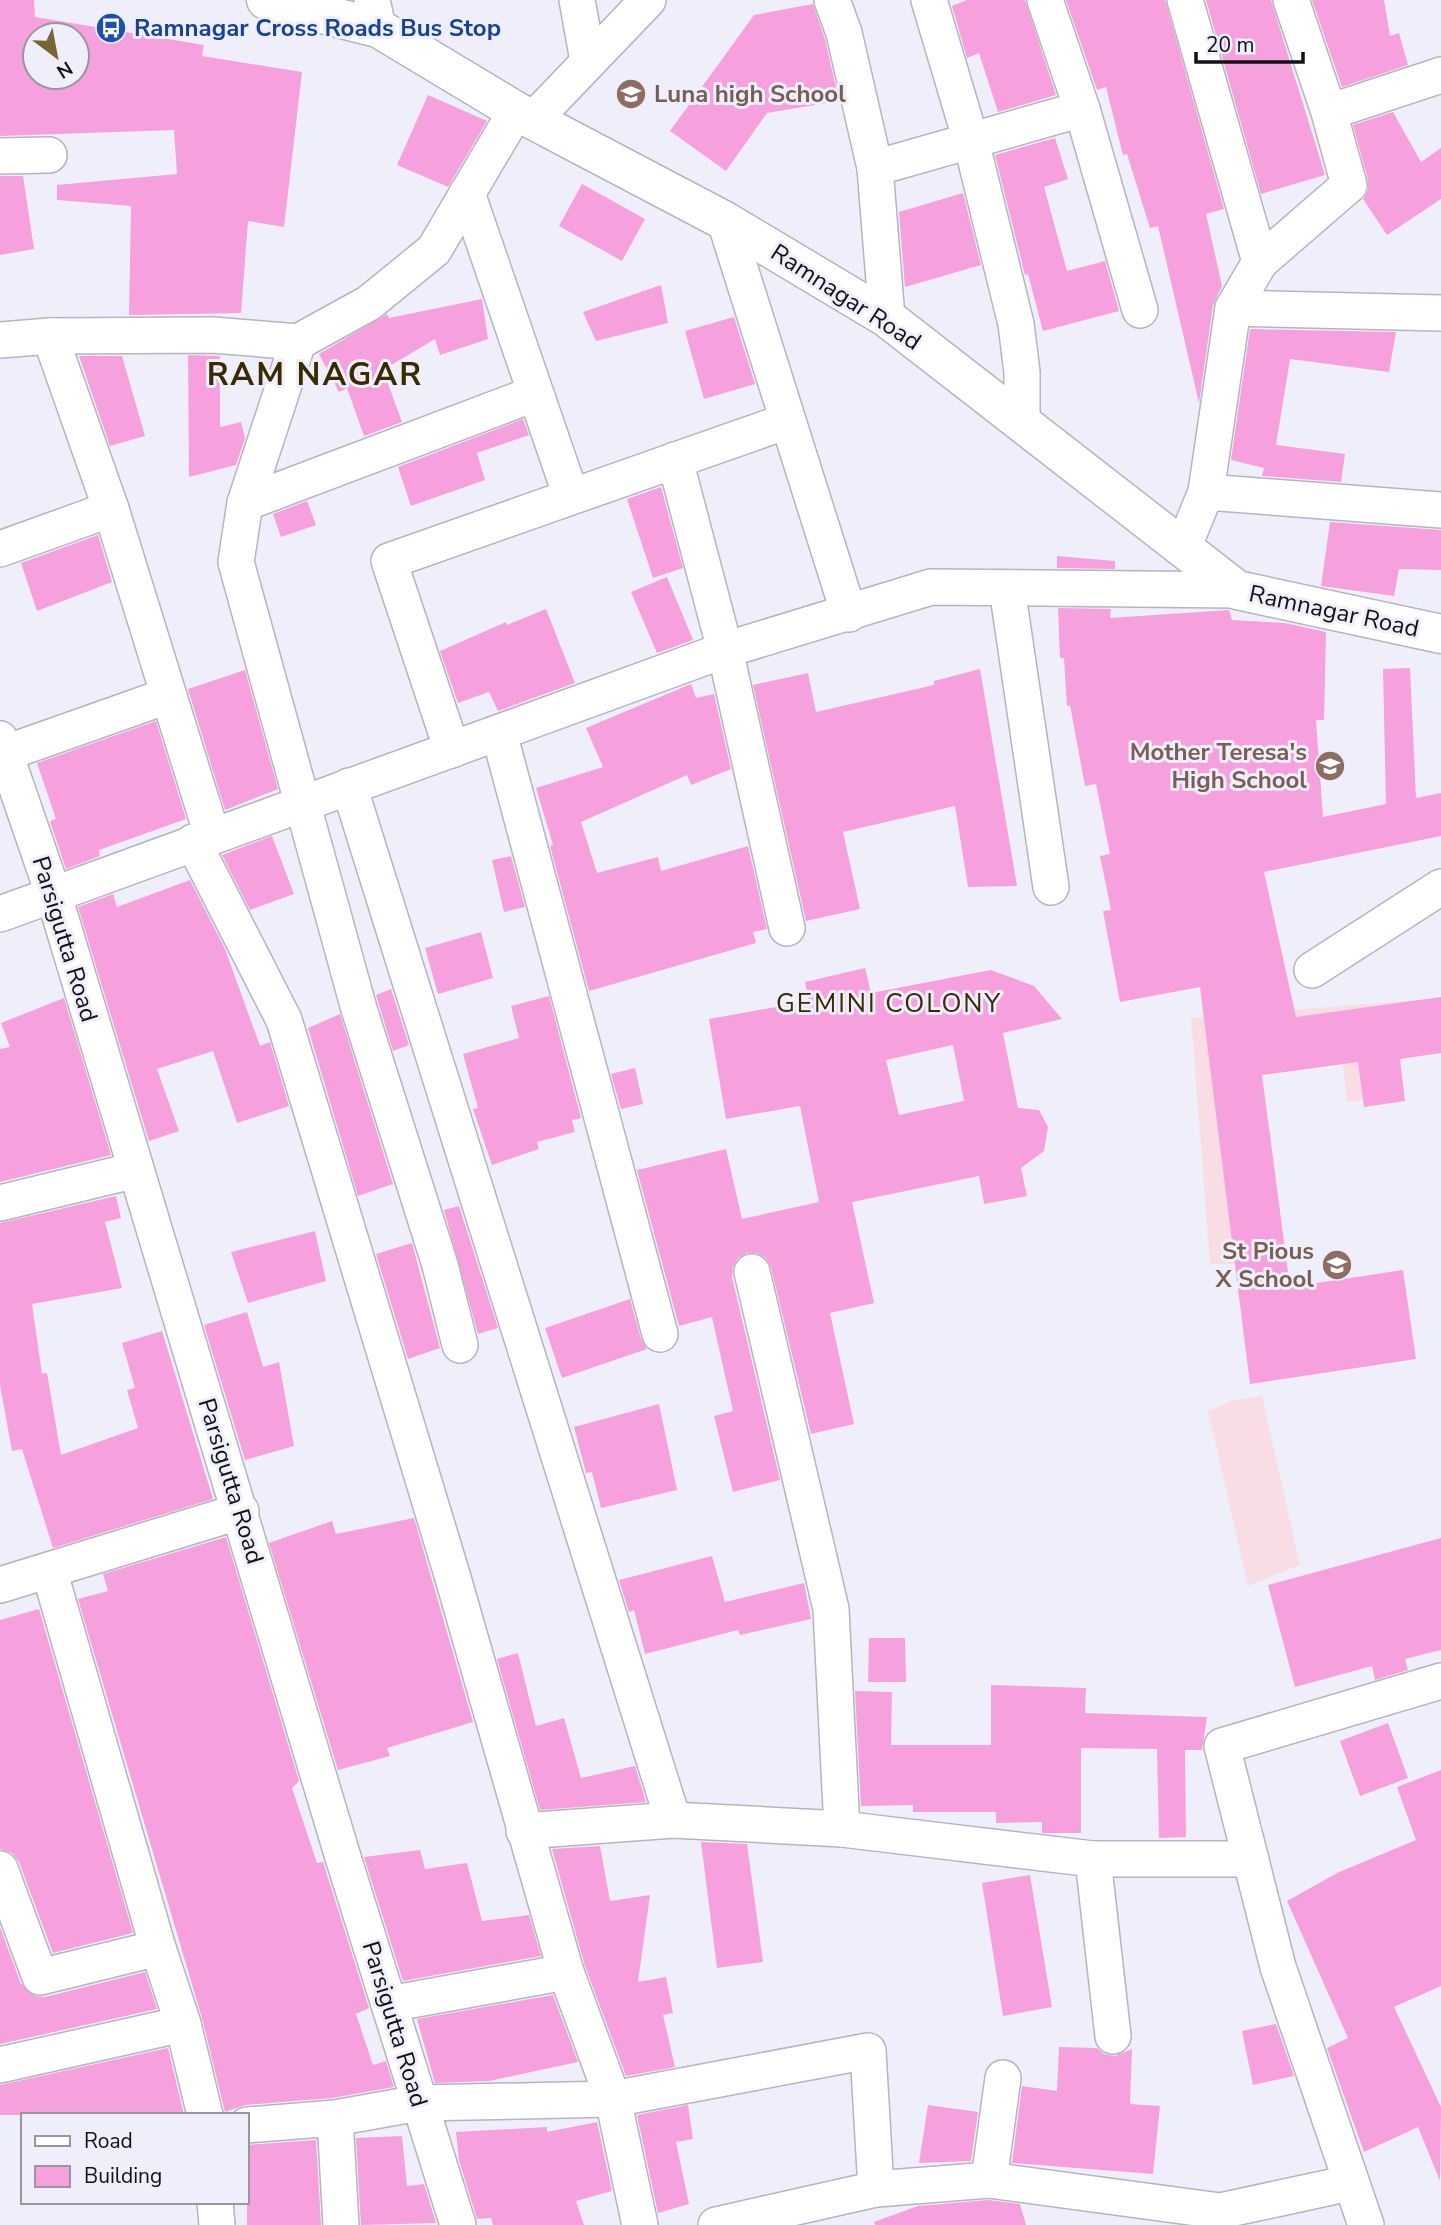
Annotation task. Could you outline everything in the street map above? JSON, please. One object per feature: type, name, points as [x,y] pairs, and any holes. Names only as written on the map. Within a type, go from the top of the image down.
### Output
[{"type":"main road","name":"Ramnagar Road","points":[[266,0],[375,14],[524,115],[725,221],[887,318],[1237,590],[1441,634]]},
{"type":"street","points":[[577,0],[588,61]]},
{"type":"street","points":[[0,340],[50,336],[212,335],[298,342],[369,303],[434,250],[467,193],[524,115],[588,61],[648,0]]},
{"type":"street","points":[[832,0],[845,33],[875,168],[887,318]]},
{"type":"street","points":[[929,0],[971,141],[1016,324],[1022,372],[1022,423]]},
{"type":"street","points":[[1045,0],[1083,109],[1140,310]]},
{"type":"street","points":[[1185,0],[1260,262]]},
{"type":"street","points":[[1183,548],[1206,492],[1233,307],[1260,262],[1349,185],[1329,112],[1291,0]]},
{"type":"street","points":[[1329,112],[1441,75]]},
{"type":"street","points":[[875,168],[1083,109]]},
{"type":"street","points":[[0,156],[49,155]]},
{"type":"street","points":[[467,193],[571,496]]},
{"type":"street","points":[[725,221],[849,614]]},
{"type":"street","points":[[1233,307],[1441,313]]},
{"type":"street","points":[[50,336],[111,509],[167,696],[202,838],[284,1020],[445,1552],[566,1972],[612,2099],[640,2225]]},
{"type":"street","points":[[298,342],[244,503],[236,562],[359,1009],[440,1265],[460,1345]]},
{"type":"street","points":[[244,503],[534,394]]},
{"type":"street","points":[[452,750],[389,561],[787,421]]},
{"type":"street","points":[[675,460],[724,650],[787,928]]},
{"type":"street","points":[[1206,492],[1441,510]]},
{"type":"street","points":[[0,549],[111,509]]},
{"type":"street","points":[[0,914],[54,896],[202,838],[724,650],[931,587],[1237,590]]},
{"type":"street","points":[[1007,587],[1051,887]]},
{"type":"street","points":[[1,749],[167,696]]},
{"type":"street","points":[[499,733],[660,1334]]},
{"type":"street","name":"Parsigutta Road","points":[[1,749],[54,896],[458,2225]]},
{"type":"street","points":[[349,786],[673,1820]]},
{"type":"street","points":[[1312,970],[1441,887]]},
{"type":"street","points":[[0,1203],[136,1170]]},
{"type":"street","points":[[752,1272],[831,1609],[842,1829]]},
{"type":"street","points":[[0,1585],[240,1511]]},
{"type":"street","points":[[49,1570],[158,1948],[183,2024],[205,2113]]},
{"type":"street","points":[[1366,2225],[1278,1967],[1222,1746],[1441,1681]]},
{"type":"street","points":[[524,1831],[673,1820],[842,1829],[1093,1859],[1251,1859]]},
{"type":"street","points":[[1093,1859],[1113,2036]]},
{"type":"street","points":[[0,1869],[40,1977],[158,1948]]},
{"type":"street","points":[[389,2004],[566,1972]]},
{"type":"street","points":[[0,2065],[183,2024]]},
{"type":"street","points":[[248,2125],[335,2118],[419,2103],[612,2099],[868,2051],[876,2189]]},
{"type":"street","points":[[989,2180],[1003,2077]]},
{"type":"street","points":[[335,2118],[341,2225]]},
{"type":"street","points":[[716,2225],[876,2189],[989,2180],[1220,2211],[1350,2183]]},
{"type":"street","points":[[215,2204],[217,2225]]},
{"type":"shaded area","points":[[1441,998],[1441,1053],[1399,1056],[1395,1097],[1347,1102],[1343,1063],[1248,1063],[1254,1128],[1271,1131],[1265,1264],[1210,1264],[1191,1018]]},
{"type":"shaded area","points":[[1262,1396],[1300,1565],[1248,1586],[1208,1411],[1231,1401]]},
{"type":"building","points":[[0,0],[34,0],[35,17],[59,21],[21,21],[21,91],[91,91],[91,26],[204,45],[202,56],[302,72],[284,227],[248,221],[241,313],[129,315],[131,206],[57,200],[57,185],[177,174],[174,130],[0,136]]},
{"type":"building","points":[[967,0],[1025,0],[1056,95],[998,112],[979,53],[967,58],[952,6]]},
{"type":"building","points":[[1066,0],[1165,0],[1224,209],[1206,214],[1222,286],[1213,305],[1199,403],[1158,226],[1150,228],[1127,154],[1123,155],[1106,87],[1097,90]]},
{"type":"building","points":[[1206,0],[1271,0],[1325,175],[1261,194]]},
{"type":"building","points":[[1312,0],[1384,0],[1390,36],[1399,33],[1408,65],[1342,87]]},
{"type":"building","points":[[813,4],[825,39],[839,101],[767,113],[726,171],[670,131],[754,15]]},
{"type":"building","points":[[428,95],[487,121],[448,187],[397,165]]},
{"type":"building","points":[[1393,112],[1421,162],[1441,148],[1441,199],[1387,235],[1363,199],[1368,190],[1368,180],[1353,125]]},
{"type":"building","points":[[1055,138],[1068,179],[1044,187],[1067,271],[1105,261],[1119,311],[1043,331],[1028,274],[1025,275],[995,155]]},
{"type":"building","points":[[0,176],[23,176],[34,249],[0,255]]},
{"type":"building","points":[[582,184],[645,219],[622,261],[559,226]]},
{"type":"building","points":[[963,193],[981,265],[905,287],[899,212]]},
{"type":"building","points":[[661,285],[668,323],[596,341],[583,312]]},
{"type":"building","points":[[482,299],[488,339],[440,355],[435,339],[383,370],[402,422],[364,436],[347,388],[339,392],[319,354],[387,314],[389,318]]},
{"type":"building","points":[[734,317],[755,384],[704,399],[685,331]]},
{"type":"building","points":[[1250,329],[1396,332],[1389,372],[1290,359],[1276,445],[1345,454],[1341,482],[1262,476],[1264,468],[1231,460]]},
{"type":"building","points":[[188,355],[220,356],[220,427],[241,422],[245,438],[236,465],[189,477]]},
{"type":"building","points":[[79,356],[122,356],[145,436],[110,446]]},
{"type":"building","points":[[523,419],[529,435],[477,453],[485,480],[411,506],[398,467]]},
{"type":"building","points":[[661,487],[683,568],[653,578],[627,499]]},
{"type":"building","points":[[307,501],[316,525],[281,537],[273,514]]},
{"type":"building","points":[[1330,522],[1441,530],[1441,570],[1399,569],[1394,596],[1321,586]]},
{"type":"building","points":[[98,535],[112,582],[37,611],[21,563]]},
{"type":"building","points":[[1057,556],[1115,561],[1115,569],[1057,568]]},
{"type":"building","points":[[667,577],[693,640],[657,653],[631,592]]},
{"type":"building","points":[[1058,608],[1111,609],[1110,618],[1229,610],[1232,620],[1285,623],[1326,632],[1324,720],[1316,720],[1323,817],[1386,804],[1383,669],[1410,668],[1416,798],[1441,793],[1441,836],[1264,872],[1296,1017],[1441,997],[1441,1053],[1400,1059],[1405,1101],[1364,1107],[1358,1062],[1262,1075],[1290,1287],[1403,1270],[1416,1359],[1250,1384],[1200,987],[1120,1002],[1103,911],[1111,910],[1100,856],[1110,854],[1096,784],[1085,786],[1070,705],[1067,706],[1064,658],[1060,658]]},
{"type":"building","points":[[546,609],[575,683],[498,711],[489,692],[458,703],[440,651],[506,622],[507,625]]},
{"type":"building","points":[[980,669],[1017,886],[968,887],[955,806],[843,832],[860,909],[806,921],[753,685],[808,673],[816,712],[934,685],[934,681]]},
{"type":"building","points":[[245,670],[278,789],[225,810],[188,689]]},
{"type":"building","points":[[691,684],[696,698],[714,694],[731,769],[691,785],[687,775],[581,822],[597,873],[658,857],[661,871],[748,846],[767,929],[753,932],[756,943],[589,991],[536,788],[603,767],[586,728]]},
{"type":"building","points":[[156,721],[186,819],[99,850],[100,856],[66,869],[50,821],[56,819],[37,763]]},
{"type":"building","points":[[272,836],[294,894],[250,910],[222,855]]},
{"type":"building","points":[[511,856],[525,907],[504,912],[492,860]]},
{"type":"building","points":[[190,880],[225,949],[260,1046],[270,1042],[289,1106],[237,1123],[213,1051],[157,1069],[179,1131],[149,1141],[78,907],[113,894],[117,907]]},
{"type":"building","points":[[481,932],[493,978],[438,994],[425,948]]},
{"type":"building","points":[[865,968],[871,993],[991,970],[1034,986],[1062,1019],[1003,1033],[1018,1108],[1039,1110],[1048,1127],[1044,1151],[1021,1168],[1027,1196],[984,1204],[979,1176],[852,1202],[874,1303],[830,1313],[854,1424],[811,1434],[771,1267],[766,1258],[757,1253],[747,1253],[738,1258],[732,1277],[780,1480],[733,1492],[714,1416],[733,1411],[712,1317],[679,1326],[637,1170],[726,1149],[742,1219],[819,1202],[800,1106],[726,1119],[709,1019],[809,1001],[805,982]],"holes":[[[953,1045],[964,1101],[899,1115],[886,1060]]]},
{"type":"building","points":[[391,989],[409,1045],[393,1051],[376,995]]},
{"type":"building","points":[[549,996],[581,1118],[572,1120],[575,1132],[537,1142],[539,1149],[492,1165],[473,1109],[478,1108],[463,1054],[519,1038],[511,1006]]},
{"type":"building","points":[[64,998],[111,1155],[0,1182],[0,1049],[10,1047],[1,1023]]},
{"type":"building","points":[[340,1014],[393,1184],[358,1196],[308,1028]]},
{"type":"building","points":[[635,1068],[643,1104],[621,1109],[611,1074]]},
{"type":"building","points":[[116,1196],[121,1218],[105,1222],[122,1288],[32,1304],[42,1374],[47,1373],[61,1455],[138,1428],[127,1390],[135,1388],[122,1343],[162,1331],[213,1499],[53,1548],[22,1449],[12,1451],[0,1385],[0,1223]]},
{"type":"building","points":[[459,1206],[498,1328],[478,1334],[444,1210]]},
{"type":"building","points":[[315,1231],[326,1281],[248,1303],[231,1252]]},
{"type":"building","points":[[412,1243],[440,1348],[408,1359],[376,1254]]},
{"type":"building","points":[[630,1299],[641,1339],[647,1349],[562,1378],[545,1328]]},
{"type":"building","points":[[247,1312],[263,1367],[279,1362],[294,1446],[245,1460],[204,1325]]},
{"type":"building","points":[[659,1404],[677,1490],[601,1508],[592,1472],[586,1473],[574,1427]]},
{"type":"building","points":[[414,1518],[473,1722],[387,1748],[390,1756],[338,1770],[269,1543],[332,1521],[336,1534]]},
{"type":"building","points":[[226,1537],[299,1781],[292,1788],[317,1863],[323,1862],[369,2008],[356,2014],[373,2065],[386,2061],[394,2087],[332,2098],[245,2105],[225,2112],[202,2018],[78,1599],[108,1591],[103,1574]]},
{"type":"building","points":[[1441,1538],[1441,1650],[1405,1659],[1408,1670],[1375,1680],[1372,1666],[1295,1687],[1268,1585]]},
{"type":"building","points":[[712,1556],[725,1602],[804,1583],[811,1619],[740,1635],[738,1630],[645,1654],[634,1610],[629,1612],[619,1580]]},
{"type":"building","points":[[39,1609],[133,1933],[53,1953],[19,1862],[12,1853],[0,1849],[0,1620]]},
{"type":"building","points":[[869,1638],[905,1638],[906,1682],[868,1682]]},
{"type":"building","points":[[518,1653],[536,1726],[564,1718],[581,1778],[635,1766],[646,1802],[540,1810],[497,1659]]},
{"type":"building","points":[[991,1685],[1086,1688],[1085,1713],[1207,1717],[1202,1750],[1185,1750],[1186,1837],[1159,1838],[1157,1749],[1081,1748],[1081,1833],[1042,1833],[1042,1822],[996,1823],[996,1812],[913,1812],[913,1805],[861,1806],[855,1691],[892,1692],[891,1745],[991,1745]]},
{"type":"building","points":[[1388,1723],[1408,1778],[1360,1796],[1340,1741]]},
{"type":"building","points":[[1441,1770],[1441,1986],[1394,2007],[1441,2107],[1440,2181],[1418,2127],[1364,2152],[1327,2048],[1348,2038],[1287,1901],[1337,1873],[1416,1840],[1397,1787]]},
{"type":"building","points":[[701,1842],[747,1844],[763,1962],[717,1968]]},
{"type":"building","points":[[600,1846],[610,1901],[650,1895],[638,1982],[666,1977],[673,2013],[663,2015],[675,2067],[626,2076],[585,1966],[552,1849]]},
{"type":"building","points":[[420,1850],[425,1869],[467,1863],[482,1921],[529,1915],[541,1956],[403,1981],[364,1857]]},
{"type":"building","points":[[1030,1875],[1052,2007],[1003,2016],[982,1883]]},
{"type":"building","points":[[0,1927],[21,1984],[35,1996],[45,1997],[145,1972],[157,2009],[0,2044]]},
{"type":"building","points":[[553,1995],[578,2062],[489,2081],[435,2083],[417,2019]]},
{"type":"building","points":[[1276,2024],[1294,2076],[1253,2085],[1242,2031]]},
{"type":"building","points":[[1059,2047],[1097,2048],[1104,2054],[1115,2056],[1132,2049],[1130,2104],[1160,2106],[1153,2174],[1012,2163],[1022,2086],[1057,2091]]},
{"type":"building","points":[[168,2048],[184,2113],[0,2115],[0,2085]]},
{"type":"building","points":[[688,2105],[693,2139],[676,2142],[689,2204],[658,2213],[637,2115]]},
{"type":"building","points":[[928,2105],[978,2112],[971,2161],[919,2163]]},
{"type":"building","points":[[597,2122],[612,2191],[576,2201],[584,2225],[493,2225],[491,2218],[477,2219],[459,2160],[456,2132],[547,2127],[547,2132]]},
{"type":"building","points":[[402,2136],[407,2186],[424,2184],[436,2223],[361,2225],[356,2138]]},
{"type":"building","points":[[316,2140],[321,2225],[247,2225],[248,2145]]},
{"type":"building","points":[[988,2200],[1020,2204],[1026,2225],[875,2225],[874,2222],[918,2206]]},
{"type":"place","name":"Ramnagar Cross Roads Bus Stop","points":[[111,28]]},
{"type":"place","name":"Luna high School","points":[[631,94]]},
{"type":"place","name":"Mother Teresa's High School","points":[[1330,766]]},
{"type":"place","name":"St Pious X School","points":[[1337,1265]]},
{"type":"district","name":"RAM NAGAR","points":[[315,374]]},
{"type":"district","name":"GEMINI COLONY","points":[[889,1003]]}]
